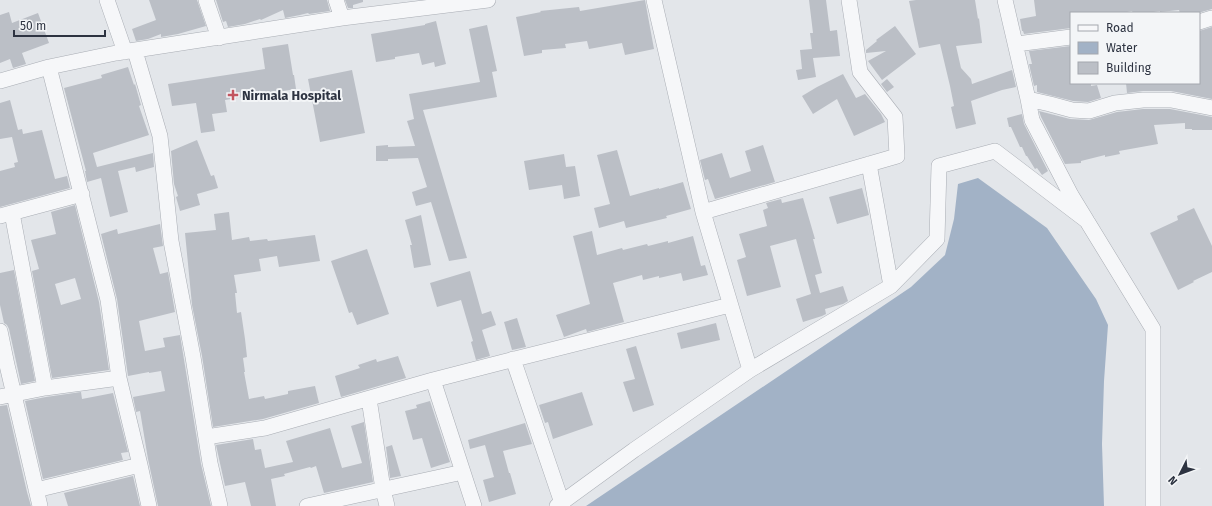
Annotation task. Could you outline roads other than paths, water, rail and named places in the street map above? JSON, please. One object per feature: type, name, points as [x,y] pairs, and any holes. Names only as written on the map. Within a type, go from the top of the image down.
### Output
[{"type":"street","points":[[107,0],[130,52],[160,136],[172,241],[210,463],[220,506]]},
{"type":"street","points":[[206,0],[219,38]]},
{"type":"street","points":[[336,0],[342,18]]},
{"type":"street","points":[[0,81],[49,67],[130,52],[342,18],[400,5],[488,0]]},
{"type":"street","points":[[654,0],[703,212],[750,370]]},
{"type":"street","points":[[703,212],[897,156],[894,117],[860,72],[849,0]]},
{"type":"street","points":[[1005,0],[1032,120],[1071,195],[1153,329],[1153,506]]},
{"type":"street","points":[[1200,22],[1212,18]]},
{"type":"street","points":[[1016,44],[1070,37]]},
{"type":"street","points":[[49,67],[108,300],[119,378],[149,506]]},
{"type":"street","points":[[1028,99],[1072,110],[1089,111],[1115,103],[1143,100],[1171,100],[1212,108]]},
{"type":"street","points":[[513,359],[559,504],[750,370],[891,286],[937,239],[939,166],[995,150],[1087,221]]},
{"type":"street","points":[[869,164],[891,286]]},
{"type":"street","points":[[44,388],[6,214],[82,194]]},
{"type":"street","points":[[206,437],[265,428],[433,380],[730,304]]},
{"type":"street","points":[[0,331],[7,395],[40,506]]},
{"type":"street","points":[[7,395],[44,388],[119,378]]},
{"type":"street","points":[[433,380],[474,506]]},
{"type":"street","points":[[369,399],[387,506]]},
{"type":"street","points":[[36,490],[140,465]]},
{"type":"street","points":[[307,506],[463,472]]},
{"type":"water","points":[[978,178],[1047,228],[1096,299],[1108,325],[1102,444],[1104,506],[586,506],[911,287],[945,255],[954,219],[958,184]]},
{"type":"place","name":"Nirmala Hospital","points":[[233,95]]}]
